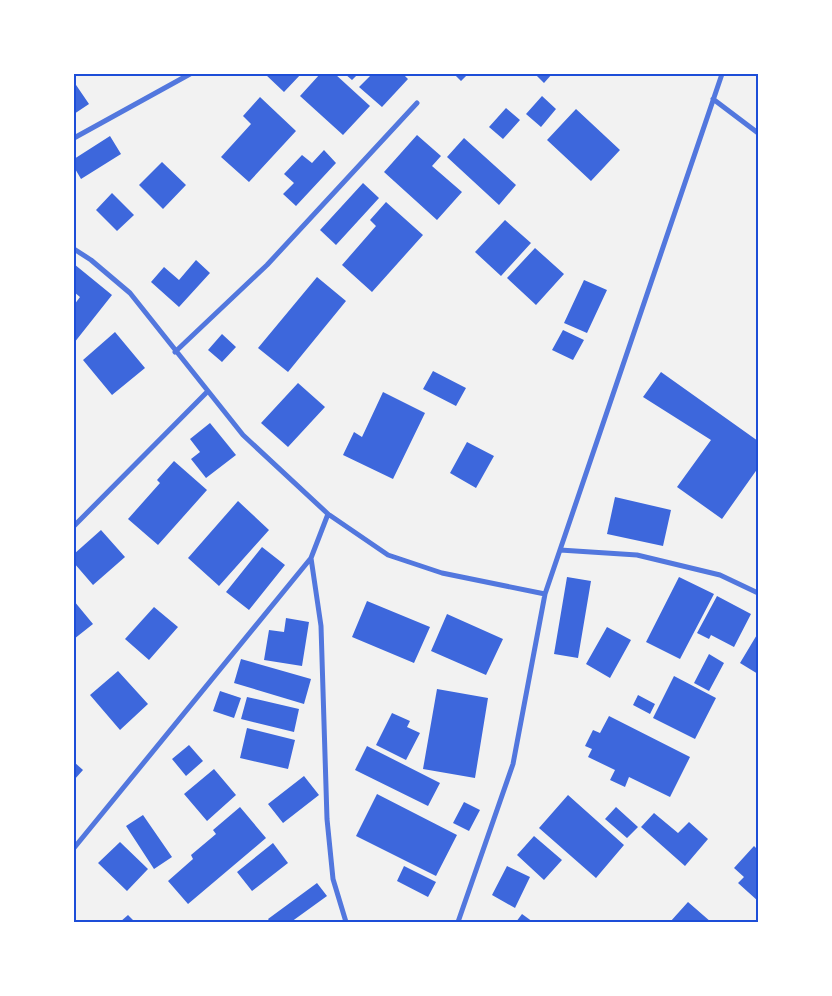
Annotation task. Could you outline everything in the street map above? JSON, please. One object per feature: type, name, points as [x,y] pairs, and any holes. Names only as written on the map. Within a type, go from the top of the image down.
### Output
[{"type":"street","points":[[74,138],[190,74]]},
{"type":"street","points":[[458,922],[513,764],[545,594],[722,74]]},
{"type":"street","points":[[712,99],[758,133]]},
{"type":"street","points":[[175,352],[267,264],[417,103]]},
{"type":"street","points":[[74,248],[130,293],[175,352],[243,435],[328,514],[388,555],[442,573],[545,594]]},
{"type":"street","points":[[74,526],[207,392]]},
{"type":"street","points":[[74,848],[312,558],[328,514]]},
{"type":"street","points":[[560,550],[637,555],[720,575],[758,593]]},
{"type":"street","points":[[312,558],[321,626],[328,819],[333,879],[346,922]]},
{"type":"building","points":[[265,74],[301,74],[284,92]]},
{"type":"building","points":[[320,74],[335,74],[370,106],[343,135],[300,96]]},
{"type":"building","points":[[345,74],[358,74],[352,80]]},
{"type":"building","points":[[372,74],[403,74],[408,79],[382,107],[359,87]]},
{"type":"building","points":[[454,74],[468,74],[461,81]]},
{"type":"building","points":[[535,74],[552,74],[544,83]]},
{"type":"building","points":[[74,82],[89,104],[74,114]]},
{"type":"building","points":[[542,96],[556,109],[541,127],[526,114]]},
{"type":"building","points":[[260,97],[296,131],[249,182],[221,157],[251,124],[243,116]]},
{"type":"building","points":[[506,108],[520,120],[503,139],[489,127]]},
{"type":"building","points":[[576,109],[620,150],[591,181],[547,140]]},
{"type":"building","points":[[417,135],[441,156],[432,166],[462,192],[437,220],[384,172]]},
{"type":"building","points":[[110,136],[121,154],[81,179],[74,167],[74,159]]},
{"type":"building","points":[[464,138],[516,185],[499,205],[447,157]]},
{"type":"building","points":[[324,150],[336,163],[296,206],[283,194],[294,183],[284,174],[302,155],[312,163]]},
{"type":"building","points":[[162,162],[186,185],[163,209],[139,185]]},
{"type":"building","points":[[363,183],[379,198],[336,245],[320,230]]},
{"type":"building","points":[[112,193],[134,215],[117,231],[96,210]]},
{"type":"building","points":[[386,202],[423,235],[372,292],[342,265],[376,226],[370,220]]},
{"type":"building","points":[[505,220],[531,243],[501,276],[475,252]]},
{"type":"building","points":[[535,248],[564,274],[536,305],[507,278]]},
{"type":"building","points":[[196,260],[210,273],[179,307],[151,282],[164,267],[179,280]]},
{"type":"building","points":[[74,264],[112,295],[74,343],[74,305],[80,297],[74,292]]},
{"type":"building","points":[[317,277],[346,301],[288,372],[258,348]]},
{"type":"building","points":[[584,280],[607,290],[587,333],[564,323]]},
{"type":"building","points":[[563,330],[584,340],[573,360],[552,350]]},
{"type":"building","points":[[115,332],[145,368],[112,395],[83,360]]},
{"type":"building","points":[[222,334],[236,347],[222,362],[208,350]]},
{"type":"building","points":[[433,371],[466,388],[456,406],[423,389]]},
{"type":"building","points":[[661,372],[758,441],[758,468],[722,519],[677,487],[711,440],[643,397]]},
{"type":"building","points":[[298,383],[325,407],[288,447],[261,423]]},
{"type":"building","points":[[383,392],[425,413],[393,479],[343,455],[354,432],[362,437]]},
{"type":"building","points":[[210,423],[236,455],[206,478],[191,459],[200,452],[190,439]]},
{"type":"building","points":[[467,442],[494,456],[476,488],[450,473]]},
{"type":"building","points":[[174,461],[207,490],[158,545],[128,519],[160,483],[157,480]]},
{"type":"building","points":[[615,497],[671,510],[663,546],[607,534]]},
{"type":"building","points":[[238,501],[269,530],[219,586],[188,558]]},
{"type":"building","points":[[101,530],[125,557],[93,585],[74,563],[74,554]]},
{"type":"building","points":[[262,547],[285,565],[249,610],[226,592]]},
{"type":"building","points":[[567,577],[591,581],[578,658],[554,654]]},
{"type":"building","points":[[679,577],[714,594],[680,659],[646,642]]},
{"type":"building","points":[[717,596],[751,614],[734,647],[711,635],[709,639],[697,633]]},
{"type":"building","points":[[74,601],[93,624],[74,639]]},
{"type":"building","points":[[367,601],[430,627],[414,663],[352,637]]},
{"type":"building","points":[[154,607],[178,627],[149,660],[125,639]]},
{"type":"building","points":[[447,614],[503,639],[486,675],[431,651]]},
{"type":"building","points":[[286,618],[309,622],[302,666],[264,660],[269,630],[284,632]]},
{"type":"building","points":[[607,627],[631,640],[610,678],[586,664]]},
{"type":"building","points":[[758,633],[758,674],[740,663]]},
{"type":"building","points":[[709,654],[724,663],[709,691],[694,683]]},
{"type":"building","points":[[241,659],[311,679],[304,704],[234,683]]},
{"type":"building","points":[[118,671],[148,704],[120,730],[90,695]]},
{"type":"building","points":[[674,676],[716,698],[695,739],[653,718]]},
{"type":"building","points":[[437,689],[488,698],[475,778],[423,769]]},
{"type":"building","points":[[220,691],[241,698],[234,718],[213,711]]},
{"type":"building","points":[[638,695],[655,704],[650,714],[633,705]]},
{"type":"building","points":[[247,697],[299,709],[294,732],[241,719]]},
{"type":"building","points":[[392,713],[410,721],[407,727],[420,733],[406,760],[376,745]]},
{"type":"building","points":[[609,716],[690,757],[670,797],[629,777],[625,787],[610,780],[615,770],[588,757],[592,749],[585,746],[593,730],[600,733]]},
{"type":"building","points":[[247,728],[295,740],[288,769],[240,758]]},
{"type":"building","points":[[189,745],[203,761],[186,776],[172,759]]},
{"type":"building","points":[[367,746],[440,783],[428,806],[355,770]]},
{"type":"building","points":[[74,762],[83,770],[74,780]]},
{"type":"building","points":[[214,769],[236,795],[207,821],[184,794]]},
{"type":"building","points":[[304,776],[319,795],[283,823],[268,804]]},
{"type":"building","points":[[377,794],[457,835],[436,876],[356,836]]},
{"type":"building","points":[[568,795],[624,845],[596,878],[539,828]]},
{"type":"building","points":[[464,802],[480,810],[469,831],[453,823]]},
{"type":"building","points":[[240,807],[266,838],[188,904],[168,881],[193,859],[191,855],[216,834],[213,830]]},
{"type":"building","points":[[616,807],[638,827],[627,838],[605,819]]},
{"type":"building","points":[[654,813],[678,833],[689,822],[708,839],[685,866],[641,827]]},
{"type":"building","points":[[143,815],[172,857],[154,869],[126,826]]},
{"type":"building","points":[[534,836],[562,860],[544,880],[517,855]]},
{"type":"building","points":[[120,842],[148,869],[127,891],[98,863]]},
{"type":"building","points":[[273,843],[288,863],[252,891],[237,872]]},
{"type":"building","points":[[754,846],[758,850],[758,901],[738,883],[744,877],[734,868]]},
{"type":"building","points":[[404,866],[436,882],[428,897],[397,881]]},
{"type":"building","points":[[507,866],[530,877],[515,908],[492,895]]},
{"type":"building","points":[[317,883],[327,896],[291,922],[270,922],[268,919]]},
{"type":"building","points":[[688,902],[711,922],[670,922]]},
{"type":"building","points":[[522,914],[533,922],[516,922]]},
{"type":"building","points":[[128,915],[135,922],[120,922]]}]
